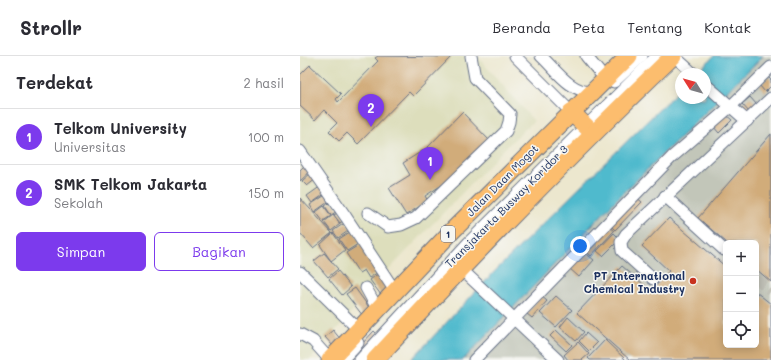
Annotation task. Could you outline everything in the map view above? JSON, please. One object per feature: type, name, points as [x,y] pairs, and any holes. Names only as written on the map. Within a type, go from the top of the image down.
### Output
[{"type":"highway","name":"Jalan Daan Mogot","points":[[375,360],[460,268],[581,122],[592,92],[629,56]]},
{"type":"highway","name":"Jalan Daan Mogot","points":[[330,360],[452,230],[581,122],[677,59]]},
{"type":"street","points":[[368,213],[388,227],[401,225],[416,218],[506,131],[510,122],[510,114],[475,78],[471,56]]},
{"type":"street","points":[[515,56],[581,122]]},
{"type":"street","points":[[541,56],[574,88],[582,92],[592,92]]},
{"type":"street","points":[[586,56],[605,79]]},
{"type":"street","name":"Transjakarta Busway Koridor 3","points":[[360,360],[642,56]]},
{"type":"street","name":"Transjakarta Busway Koridor 3","points":[[342,360],[460,235],[581,122],[657,56]]},
{"type":"street","points":[[677,59],[687,68]]},
{"type":"street","points":[[474,360],[513,316],[672,158],[727,104],[771,67]]},
{"type":"street","points":[[711,89],[747,121]]},
{"type":"street","points":[[653,279],[622,251],[621,242],[626,234],[771,98]]},
{"type":"street","points":[[300,151],[395,291]]},
{"type":"street","points":[[665,196],[723,249]]},
{"type":"street","points":[[460,268],[513,316],[558,360]]},
{"type":"street","points":[[300,272],[359,330]]},
{"type":"street","points":[[366,288],[378,310]]},
{"type":"street","points":[[300,334],[313,341],[330,360]]},
{"type":"shaded area","points":[[300,56],[477,56],[534,121],[508,145],[384,275],[310,360],[300,360]]},
{"type":"shaded area","points":[[763,56],[771,56],[771,360],[463,360],[615,201]]},
{"type":"water","points":[[714,56],[763,56],[615,201],[463,360],[411,360],[497,269],[675,94],[675,104],[711,104],[711,68],[701,68]]},
{"type":"building","points":[[378,56],[451,57],[413,96],[409,92],[358,144],[347,133],[339,141],[329,131],[337,123],[324,110],[315,120],[300,106],[300,75],[310,65],[341,94],[336,99],[338,102],[378,61],[375,58]]},
{"type":"building","points":[[768,77],[771,80],[771,86],[765,92],[760,86]]},
{"type":"building","points":[[750,97],[757,105],[749,112],[742,104]]},
{"type":"building","points":[[462,112],[490,141],[454,177],[425,196],[428,201],[406,215],[389,188],[410,175],[403,163],[427,148]]},
{"type":"building","points":[[725,114],[732,120],[719,133],[713,126]]},
{"type":"building","points":[[771,134],[771,282],[759,272],[759,240],[724,240],[698,218]]},
{"type":"building","points":[[306,164],[312,170],[300,181],[300,170]]},
{"type":"building","points":[[311,173],[316,179],[307,186],[302,181]]},
{"type":"building","points":[[321,186],[326,193],[312,203],[307,196]]},
{"type":"building","points":[[327,194],[331,200],[314,212],[310,205]]},
{"type":"building","points":[[635,196],[642,202],[615,230],[609,224]]},
{"type":"building","points":[[300,198],[332,233],[313,248],[300,233]]},
{"type":"building","points":[[332,201],[339,210],[331,215],[325,206]]},
{"type":"building","points":[[324,206],[331,216],[323,221],[316,212]]},
{"type":"building","points":[[340,211],[346,219],[340,223],[334,215]]},
{"type":"building","points":[[333,215],[340,224],[331,231],[324,222]]},
{"type":"building","name":"PT International Chemical Industry","points":[[669,218],[723,264],[723,348],[759,348],[759,294],[771,304],[771,360],[630,360],[577,313],[622,266],[651,291],[669,271],[642,246]]},
{"type":"building","points":[[346,222],[351,229],[338,238],[333,231]]},
{"type":"building","points":[[607,225],[614,231],[591,256],[585,250]]},
{"type":"building","points":[[353,230],[361,242],[347,251],[339,239]]},
{"type":"building","points":[[333,233],[345,250],[331,261],[320,245]]},
{"type":"building","points":[[614,233],[620,239],[603,256],[597,251]]},
{"type":"building","points":[[362,243],[380,271],[369,278],[364,270],[359,273],[346,253]]},
{"type":"building","points":[[584,252],[594,260],[579,277],[569,268]]},
{"type":"building","points":[[324,253],[338,269],[328,277],[314,261]]},
{"type":"building","points":[[338,271],[351,287],[342,295],[329,279]]},
{"type":"building","points":[[379,273],[391,288],[381,295],[370,280]]},
{"type":"building","points":[[355,288],[371,310],[363,316],[346,294]]},
{"type":"building","points":[[541,296],[547,301],[532,318],[527,314]]},
{"type":"building","points":[[556,296],[572,310],[556,327],[540,313]]},
{"type":"building","points":[[568,317],[584,332],[576,341],[560,327]]},
{"type":"building","points":[[333,330],[341,340],[333,346],[325,337]]},
{"type":"building","points":[[556,330],[572,345],[566,351],[550,336]]},
{"type":"building","points":[[374,331],[379,336],[356,360],[347,360]]},
{"type":"building","points":[[586,333],[597,343],[589,351],[579,341]]},
{"type":"building","points":[[605,340],[626,360],[590,360],[588,358]]},
{"type":"building","points":[[578,342],[589,354],[582,360],[568,360],[564,355]]},
{"type":"tunnel","points":[[759,281],[771,291]]},
{"type":"place","name":"SMK Telkom Jakarta","points":[[371,127]]},
{"type":"place","name":"Telkom University","points":[[430,180]]},
{"type":"place","name":"PT International Chemical Industry","points":[[693,281]]}]
